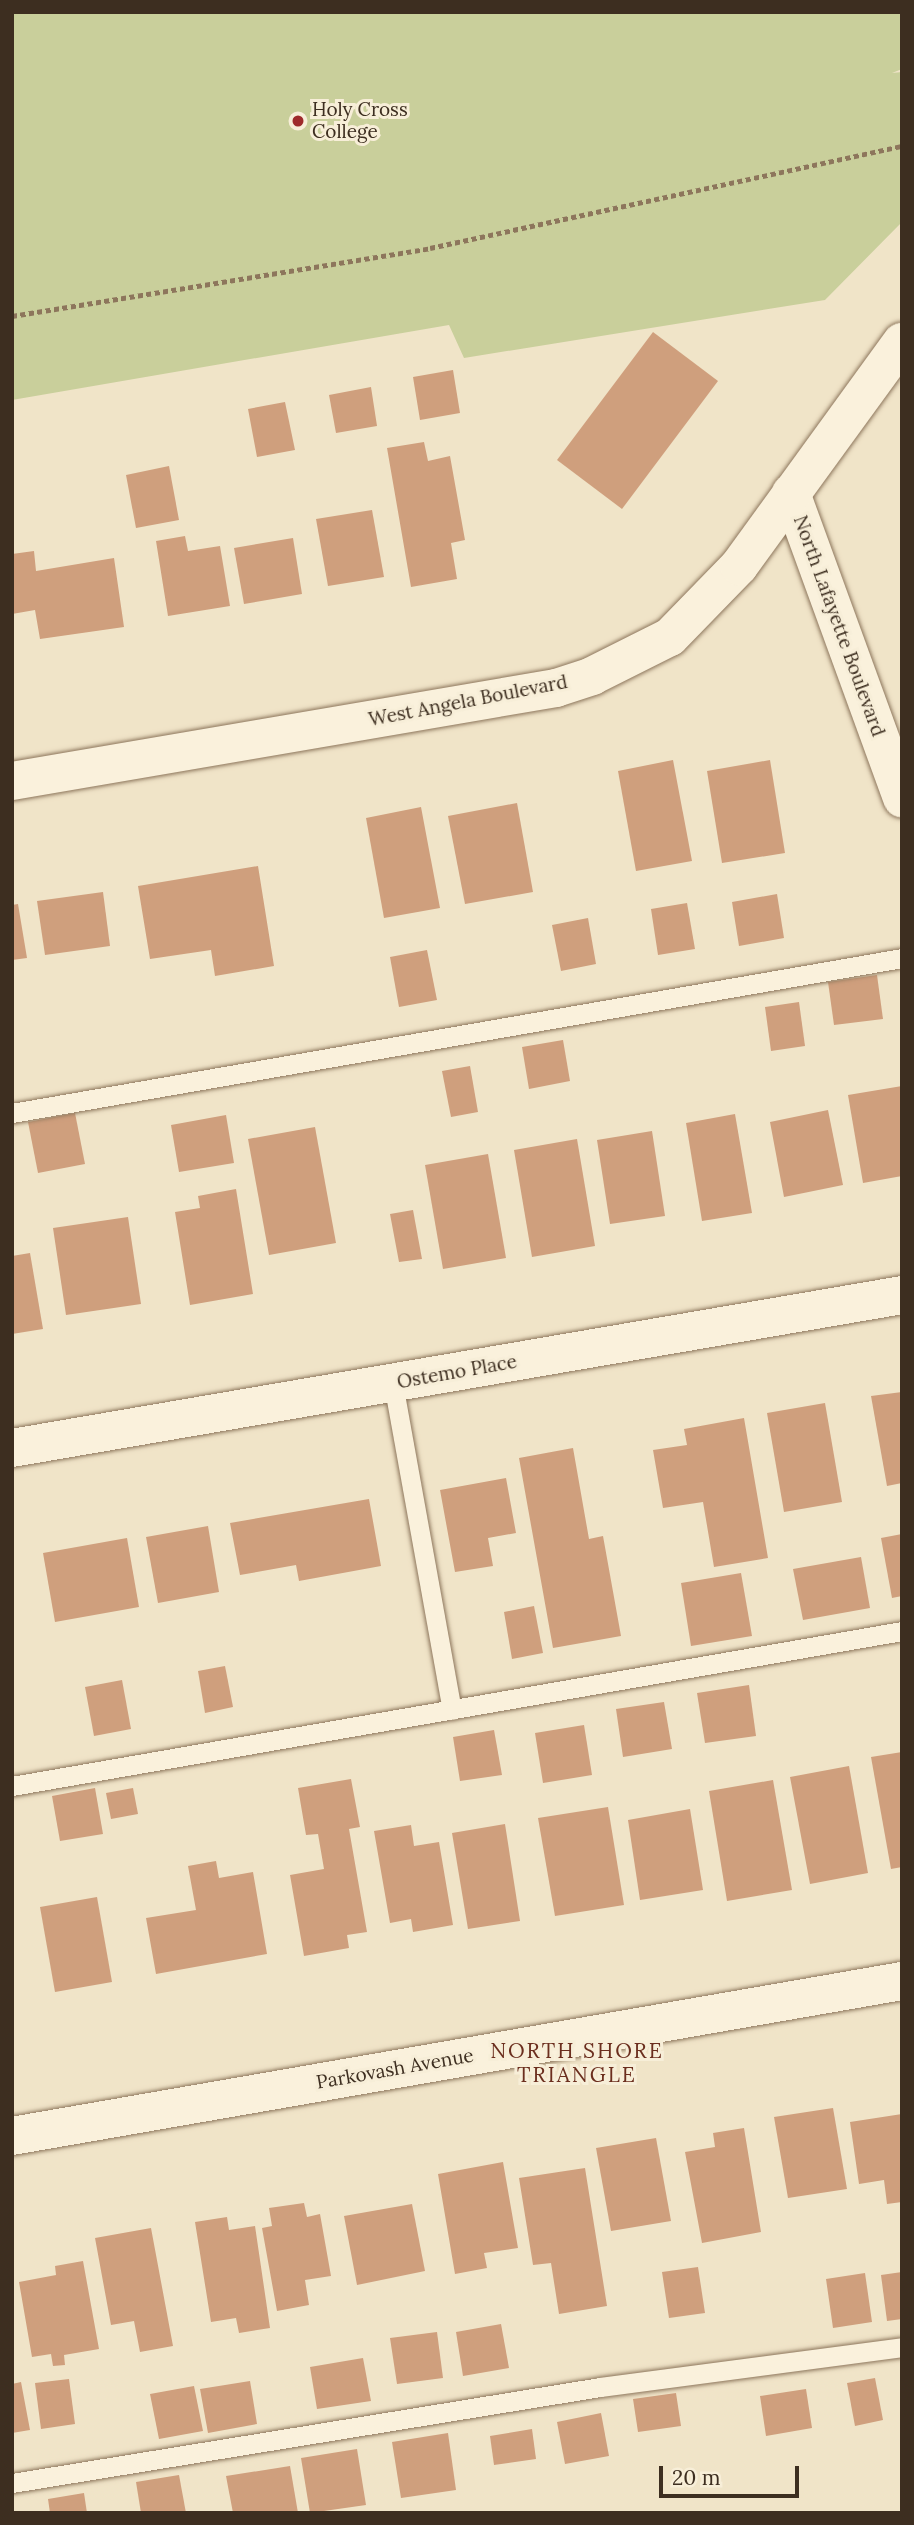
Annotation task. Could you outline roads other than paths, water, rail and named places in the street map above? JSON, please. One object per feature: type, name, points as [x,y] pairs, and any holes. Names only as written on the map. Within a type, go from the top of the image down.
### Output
[{"type":"street","name":"West Angela Boulevard","points":[[12,781],[556,688],[592,676],[670,637],[739,566],[902,342]]},
{"type":"street","name":"North Lafayette Boulevard","points":[[791,494],[902,797]]},
{"type":"street","name":"Ostemo Place","points":[[12,1448],[902,1295]]},
{"type":"street","name":"Parkovash Avenue","points":[[12,2136],[902,1981]]},
{"type":"lane","points":[[12,1113],[902,958]]},
{"type":"lane","points":[[394,1383],[452,1710]]},
{"type":"lane","points":[[12,1786],[902,1631]]},
{"type":"lane","points":[[12,2483],[600,2387],[902,2347]]},
{"type":"place","name":"Holy Cross College","points":[[298,121]]},
{"type":"district","name":"NORTH SHORE TRIANGLE","points":[[577,2063]]}]
